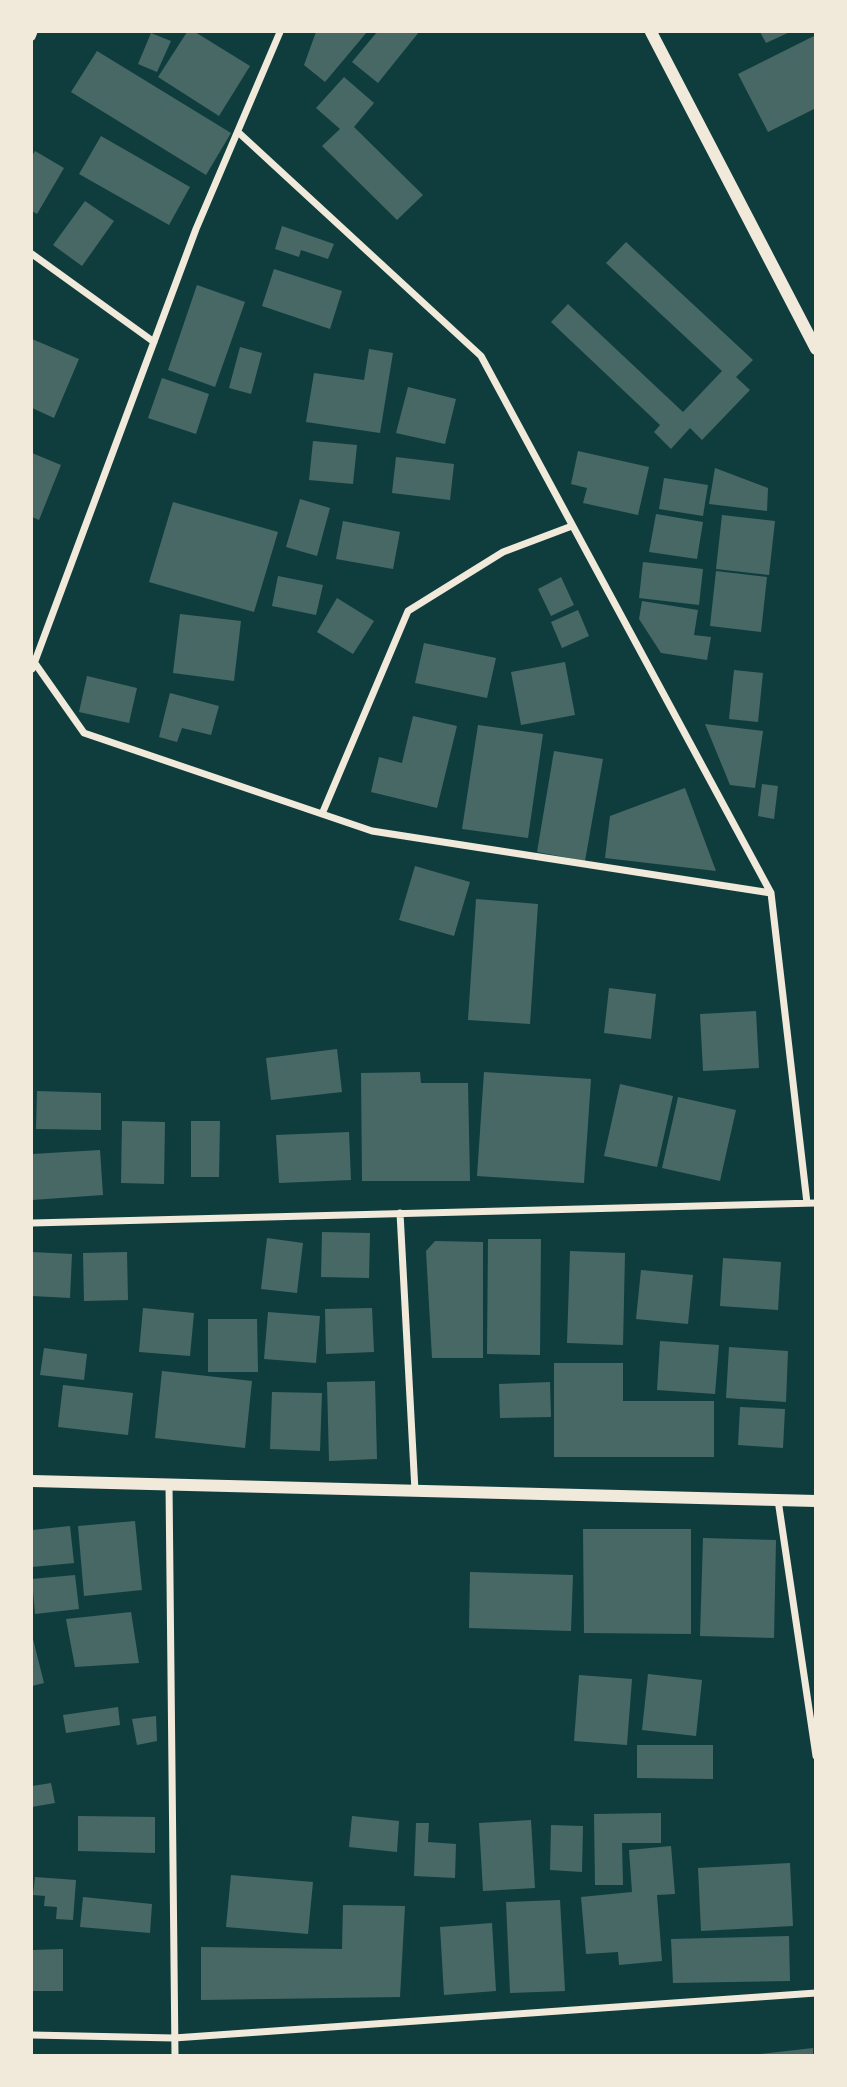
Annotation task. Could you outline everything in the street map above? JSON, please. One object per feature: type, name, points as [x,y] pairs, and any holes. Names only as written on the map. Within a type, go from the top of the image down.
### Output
[{"type":"street","points":[[32,37],[34,32]]},
{"type":"street","points":[[280,32],[196,229],[32,663],[84,733],[372,831],[771,893]]},
{"type":"street","points":[[650,32],[816,349]]},
{"type":"street","points":[[32,1223],[811,1203],[771,893],[481,356],[238,132]]},
{"type":"street","points":[[32,254],[154,342]]},
{"type":"street","points":[[322,814],[408,611],[503,552],[572,526]]},
{"type":"street","points":[[400,1213],[415,1491]]},
{"type":"street","points":[[32,1481],[816,1501]]},
{"type":"street","points":[[169,1485],[175,2056]]},
{"type":"street","points":[[778,1500],[816,1756]]},
{"type":"street","points":[[32,2035],[174,2038],[816,1993]]},
{"type":"building","points":[[187,32],[195,32],[250,66],[219,116],[158,77]]},
{"type":"building","points":[[316,32],[367,32],[325,82],[304,65]]},
{"type":"building","points":[[377,32],[419,32],[378,83],[352,62]]},
{"type":"building","points":[[760,32],[790,32],[766,43]]},
{"type":"building","points":[[151,33],[171,41],[157,72],[138,64]]},
{"type":"building","points":[[816,35],[816,108],[768,132],[738,74]]},
{"type":"building","points":[[97,51],[231,133],[206,175],[71,92]]},
{"type":"building","points":[[344,77],[374,103],[354,127],[423,195],[397,220],[322,146],[340,129],[316,108]]},
{"type":"building","points":[[101,136],[190,187],[169,225],[79,174]]},
{"type":"building","points":[[35,151],[64,168],[37,214],[32,211],[32,156]]},
{"type":"building","points":[[85,201],[114,221],[82,266],[53,245]]},
{"type":"building","points":[[282,226],[334,244],[328,259],[301,250],[299,257],[275,249]]},
{"type":"building","points":[[626,242],[753,360],[736,377],[750,390],[702,440],[690,428],[671,449],[654,432],[660,425],[551,322],[568,304],[683,412],[722,371],[606,263]]},
{"type":"building","points":[[274,269],[342,291],[330,329],[262,306]]},
{"type":"building","points":[[197,285],[245,302],[215,387],[168,370]]},
{"type":"building","points":[[32,339],[79,359],[54,418],[32,408]]},
{"type":"building","points":[[240,347],[262,353],[251,394],[229,388]]},
{"type":"building","points":[[369,349],[393,353],[380,433],[306,422],[314,373],[364,380]]},
{"type":"building","points":[[162,378],[209,394],[196,434],[148,418]]},
{"type":"building","points":[[408,387],[456,399],[445,444],[396,433]]},
{"type":"building","points":[[313,441],[357,445],[353,484],[309,480]]},
{"type":"building","points":[[578,451],[649,467],[638,515],[583,503],[587,488],[571,484]]},
{"type":"building","points":[[32,453],[61,465],[39,520],[32,517]]},
{"type":"building","points":[[396,457],[454,464],[450,500],[392,493]]},
{"type":"building","points":[[715,468],[768,488],[767,511],[709,504]]},
{"type":"building","points":[[664,478],[708,485],[703,516],[659,509]]},
{"type":"building","points":[[300,499],[330,508],[317,556],[286,547]]},
{"type":"building","points":[[173,502],[278,532],[254,612],[149,582]]},
{"type":"building","points":[[656,514],[703,522],[697,559],[649,552]]},
{"type":"building","points":[[722,515],[775,521],[769,575],[716,569]]},
{"type":"building","points":[[343,521],[400,532],[393,569],[336,559]]},
{"type":"building","points":[[643,562],[703,569],[699,605],[639,598]]},
{"type":"building","points":[[716,571],[767,577],[761,632],[710,626]]},
{"type":"building","points":[[278,576],[323,585],[316,615],[272,606]]},
{"type":"building","points":[[561,577],[574,605],[551,616],[538,589]]},
{"type":"building","points":[[337,598],[374,621],[353,654],[317,632]]},
{"type":"building","points":[[642,601],[698,610],[694,635],[711,637],[707,660],[661,653],[639,619]]},
{"type":"building","points":[[578,610],[589,636],[562,648],[551,622]]},
{"type":"building","points":[[180,614],[241,621],[234,681],[173,673]]},
{"type":"building","points":[[424,643],[496,658],[487,698],[415,683]]},
{"type":"building","points":[[565,662],[575,715],[521,725],[511,672]]},
{"type":"building","points":[[734,670],[763,673],[758,722],[729,719]]},
{"type":"building","points":[[87,676],[137,688],[129,723],[79,712]]},
{"type":"building","points":[[170,693],[219,706],[211,735],[182,728],[177,742],[159,737]]},
{"type":"building","points":[[413,716],[457,726],[437,808],[371,792],[379,757],[402,763]]},
{"type":"building","points":[[705,724],[763,731],[755,788],[730,785]]},
{"type":"building","points":[[478,725],[543,734],[528,838],[462,829]]},
{"type":"building","points":[[554,751],[603,759],[585,861],[537,852]]},
{"type":"building","points":[[762,784],[778,786],[774,819],[758,816]]},
{"type":"building","points":[[685,788],[716,871],[605,858],[610,816]]},
{"type":"building","points":[[415,866],[470,882],[454,936],[399,920]]},
{"type":"building","points":[[476,899],[538,904],[530,1024],[468,1020]]},
{"type":"building","points":[[609,988],[656,994],[651,1039],[604,1033]]},
{"type":"building","points":[[756,1011],[759,1068],[703,1071],[700,1014]]},
{"type":"building","points":[[337,1049],[342,1092],[271,1100],[266,1058]]},
{"type":"building","points":[[420,1072],[421,1083],[468,1083],[470,1181],[362,1181],[361,1073]]},
{"type":"building","points":[[484,1072],[591,1079],[584,1183],[477,1176]]},
{"type":"building","points":[[620,1084],[673,1096],[657,1167],[604,1156]]},
{"type":"building","points":[[37,1091],[101,1093],[101,1130],[36,1129]]},
{"type":"building","points":[[678,1097],[736,1110],[720,1181],[662,1168]]},
{"type":"building","points":[[122,1121],[165,1122],[164,1184],[121,1183]]},
{"type":"building","points":[[191,1121],[220,1121],[219,1177],[191,1177]]},
{"type":"building","points":[[349,1132],[351,1180],[279,1183],[276,1135]]},
{"type":"building","points":[[100,1150],[103,1195],[32,1200],[32,1154]]},
{"type":"building","points":[[322,1232],[370,1233],[369,1278],[321,1277]]},
{"type":"building","points":[[267,1238],[303,1243],[297,1293],[261,1289]]},
{"type":"building","points":[[488,1239],[541,1239],[540,1355],[487,1354]]},
{"type":"building","points":[[435,1241],[483,1242],[483,1358],[432,1358],[426,1251]]},
{"type":"building","points":[[570,1251],[625,1253],[623,1345],[567,1343]]},
{"type":"building","points":[[32,1252],[72,1254],[70,1298],[32,1296]]},
{"type":"building","points":[[127,1252],[128,1300],[84,1301],[83,1253]]},
{"type":"building","points":[[723,1258],[781,1262],[778,1310],[720,1306]]},
{"type":"building","points":[[641,1270],[693,1275],[688,1324],[636,1319]]},
{"type":"building","points":[[143,1308],[194,1313],[190,1356],[139,1352]]},
{"type":"building","points":[[372,1308],[374,1352],[326,1354],[325,1309]]},
{"type":"building","points":[[268,1312],[320,1316],[316,1363],[264,1359]]},
{"type":"building","points":[[208,1319],[257,1319],[258,1372],[208,1372]]},
{"type":"building","points":[[660,1341],[719,1345],[715,1394],[657,1390]]},
{"type":"building","points":[[729,1347],[788,1351],[786,1402],[726,1398]]},
{"type":"building","points":[[44,1348],[87,1354],[84,1380],[40,1375]]},
{"type":"building","points":[[554,1363],[623,1363],[623,1401],[714,1401],[714,1457],[554,1457]]},
{"type":"building","points":[[162,1371],[252,1381],[245,1448],[155,1438]]},
{"type":"building","points":[[375,1381],[377,1459],[329,1461],[327,1382]]},
{"type":"building","points":[[550,1382],[551,1417],[500,1418],[499,1384]]},
{"type":"building","points":[[63,1385],[133,1393],[128,1435],[58,1427]]},
{"type":"building","points":[[272,1392],[322,1393],[320,1451],[270,1449]]},
{"type":"building","points":[[740,1407],[785,1409],[783,1448],[738,1445]]},
{"type":"building","points":[[135,1521],[142,1590],[84,1596],[78,1526]]},
{"type":"building","points":[[70,1526],[74,1563],[32,1567],[32,1530]]},
{"type":"building","points":[[583,1529],[691,1529],[691,1634],[584,1633]]},
{"type":"building","points":[[703,1538],[776,1540],[774,1638],[700,1636]]},
{"type":"building","points":[[470,1572],[573,1575],[571,1631],[469,1628]]},
{"type":"building","points":[[75,1575],[79,1609],[35,1614],[32,1579]]},
{"type":"building","points":[[131,1612],[139,1663],[75,1667],[66,1619]]},
{"type":"building","points":[[32,1635],[44,1683],[32,1686]]},
{"type":"building","points":[[648,1674],[702,1680],[696,1736],[642,1730]]},
{"type":"building","points":[[579,1675],[632,1679],[627,1745],[574,1741]]},
{"type":"building","points":[[118,1707],[120,1725],[66,1733],[63,1715]]},
{"type":"building","points":[[156,1716],[157,1741],[137,1745],[132,1719]]},
{"type":"building","points":[[637,1745],[713,1745],[713,1779],[637,1778]]},
{"type":"building","points":[[51,1783],[55,1803],[32,1807],[32,1786]]},
{"type":"building","points":[[661,1813],[661,1843],[622,1843],[623,1885],[595,1885],[594,1814]]},
{"type":"building","points":[[78,1816],[155,1817],[155,1853],[78,1851]]},
{"type":"building","points":[[352,1816],[399,1821],[397,1852],[349,1847]]},
{"type":"building","points":[[531,1820],[535,1888],[483,1891],[479,1823]]},
{"type":"building","points":[[416,1823],[429,1823],[428,1842],[456,1844],[455,1878],[414,1876]]},
{"type":"building","points":[[551,1825],[583,1826],[582,1872],[550,1870]]},
{"type":"building","points":[[671,1846],[675,1894],[657,1895],[662,1961],[619,1965],[618,1952],[586,1954],[581,1897],[632,1892],[629,1850]]},
{"type":"building","points":[[790,1863],[793,1926],[701,1931],[698,1868]]},
{"type":"building","points":[[231,1875],[313,1882],[308,1934],[226,1927]]},
{"type":"building","points":[[35,1877],[76,1880],[73,1920],[56,1919],[57,1907],[44,1906],[45,1896],[33,1895]]},
{"type":"building","points":[[83,1897],[152,1904],[150,1933],[80,1927]]},
{"type":"building","points":[[560,1900],[565,1991],[510,1993],[506,1902]]},
{"type":"building","points":[[343,1905],[405,1906],[400,1997],[201,2000],[201,1947],[342,1949]]},
{"type":"building","points":[[492,1923],[496,1991],[444,1995],[440,1927]]},
{"type":"building","points":[[789,1936],[790,1981],[673,1983],[671,1939]]},
{"type":"building","points":[[63,1949],[63,1991],[32,1991],[32,1950]]},
{"type":"building","points":[[813,2048],[813,2056],[760,2056],[760,2054]]}]
